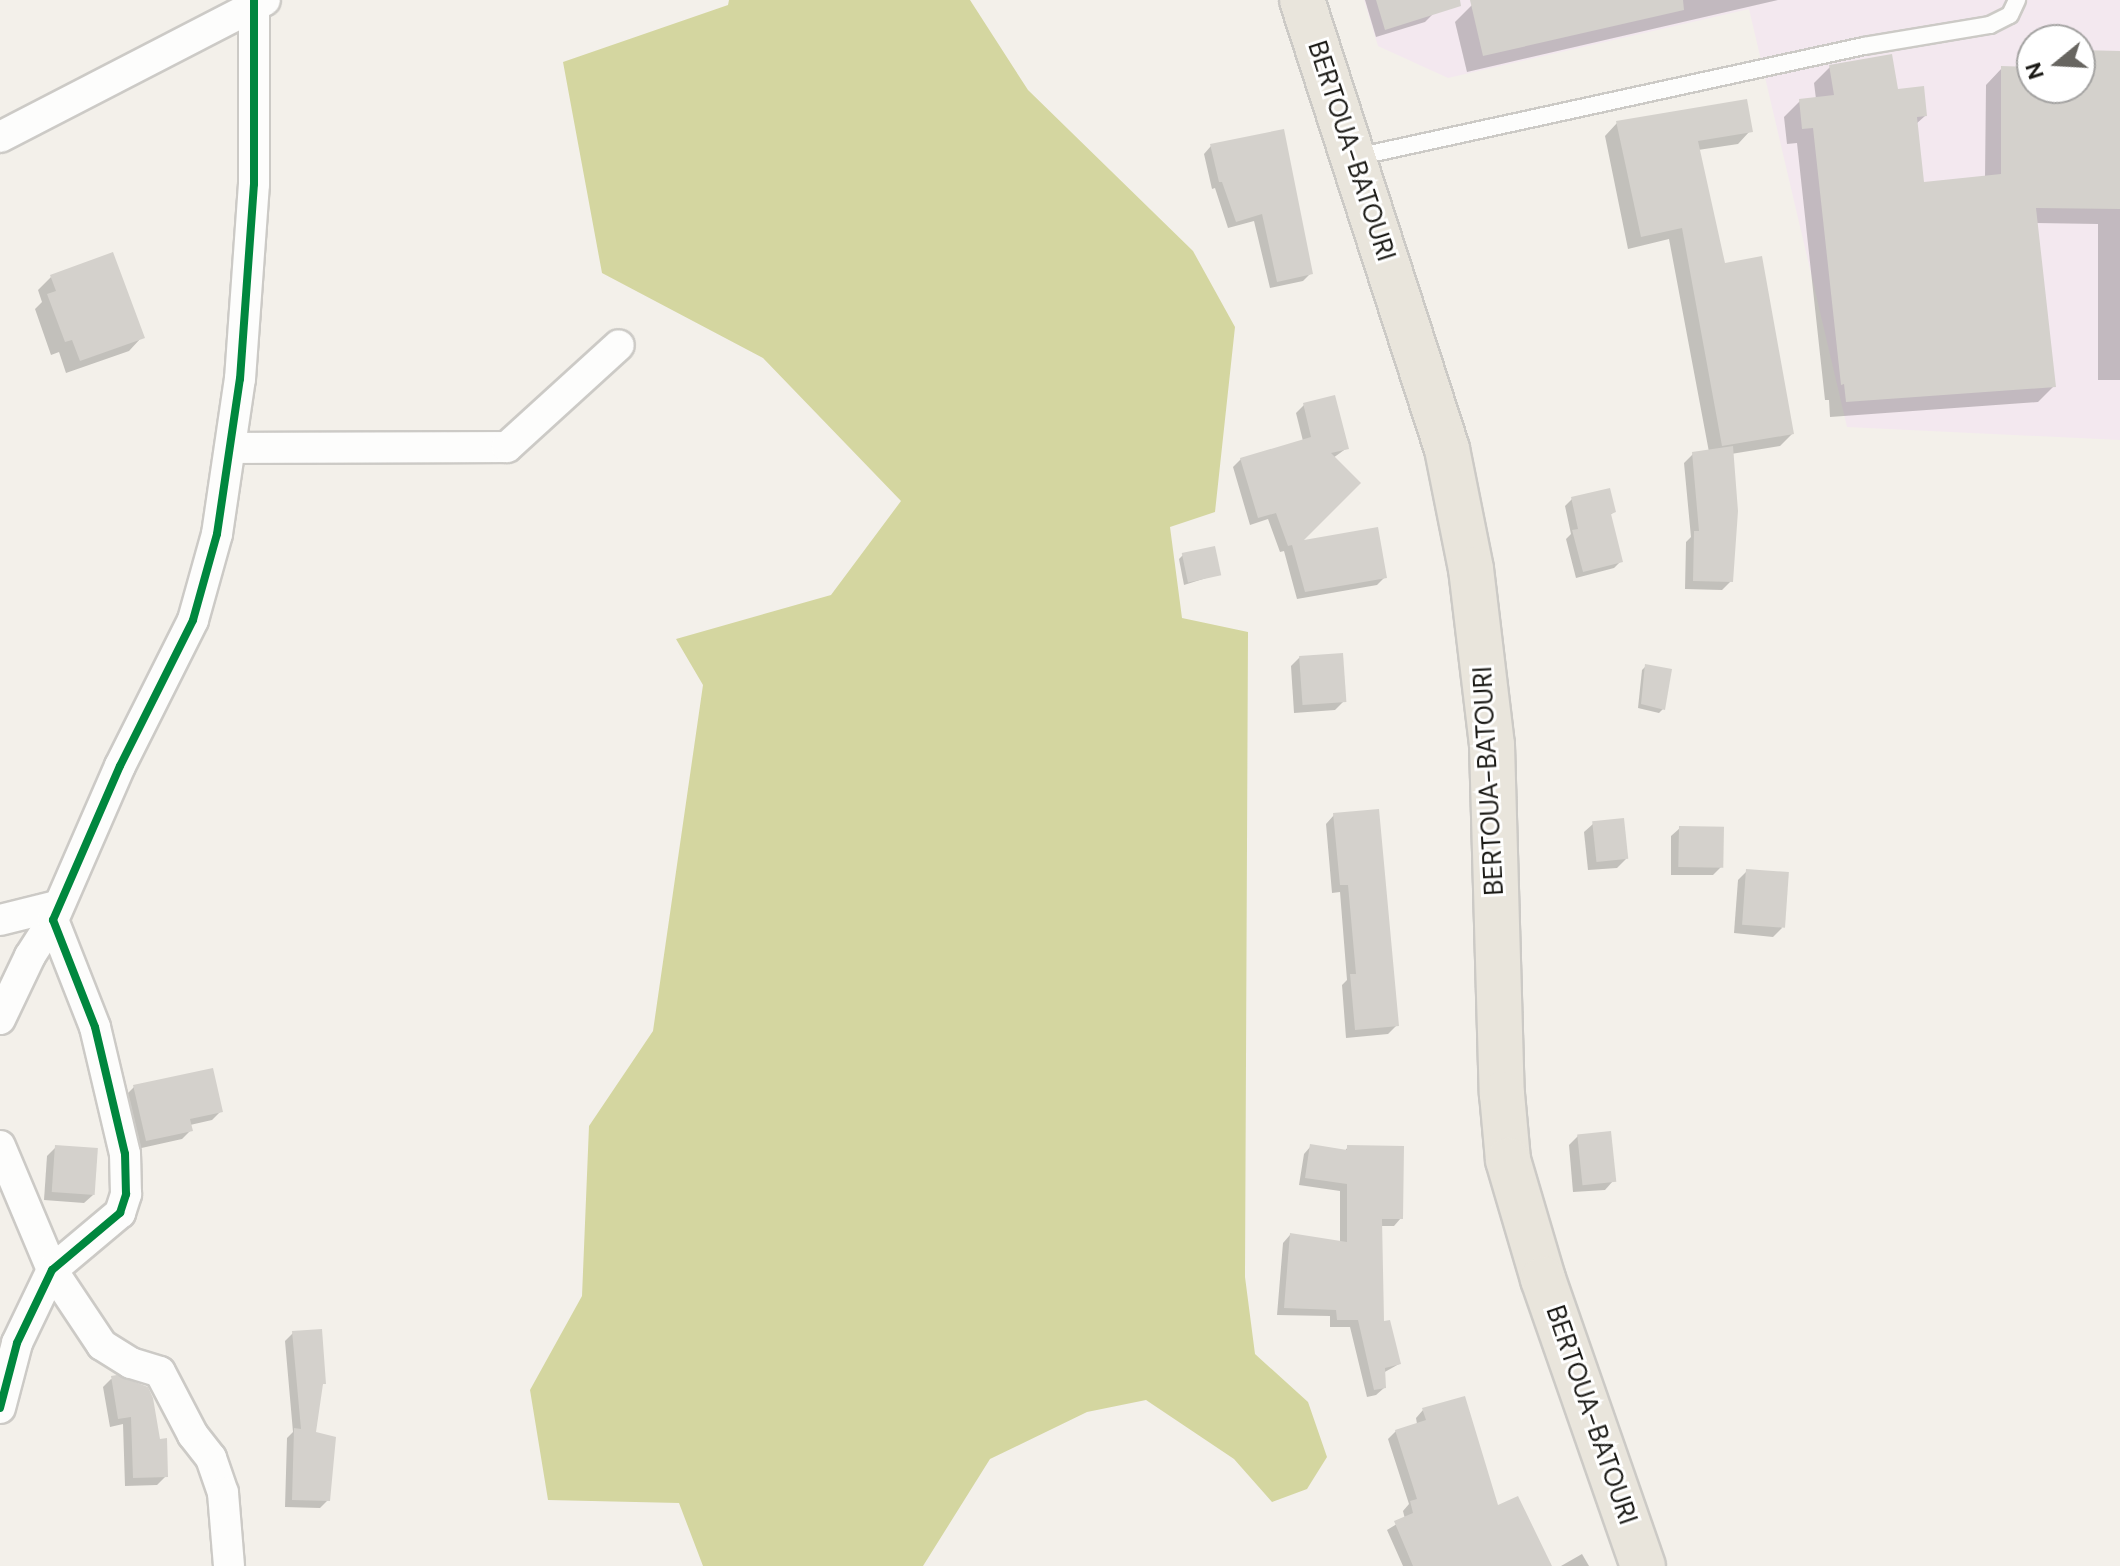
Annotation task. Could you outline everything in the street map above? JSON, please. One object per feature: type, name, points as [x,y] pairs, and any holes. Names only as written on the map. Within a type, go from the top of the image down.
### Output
[{"type":"highway","name":"BERTOUA-BATOURI","points":[[1302,0],[1447,449],[1471,569],[1492,745],[1502,1094],[1508,1160],[1543,1279],[1643,1566]]},
{"type":"street","points":[[0,137],[258,2],[254,184],[232,448],[217,534],[193,620],[120,766],[55,913],[0,1019]]},
{"type":"street","points":[[232,448],[507,447],[619,345]]},
{"type":"street","points":[[0,920],[55,913]]},
{"type":"street","points":[[0,1408],[17,1343],[52,1270],[120,1213],[126,1194],[125,1154],[95,1027],[55,913]]},
{"type":"street","points":[[0,1146],[52,1270],[102,1345],[131,1363],[160,1372],[170,1386],[182,1416],[211,1458],[223,1493],[229,1566]]},
{"type":"lane","points":[[1355,157],[1864,46],[1990,25],[2010,15],[2017,0]]},
{"type":"shaded area","points":[[1364,0],[2120,0],[2120,440],[1847,427],[1749,9],[1448,78],[1378,46]]},
{"type":"green space","points":[[729,0],[970,0],[1028,90],[1193,251],[1235,327],[1215,512],[1170,527],[1182,618],[1248,632],[1245,1277],[1255,1354],[1308,1402],[1327,1457],[1307,1489],[1272,1502],[1234,1459],[1146,1400],[1087,1412],[990,1459],[923,1566],[703,1566],[679,1503],[548,1500],[530,1390],[582,1296],[589,1126],[653,1031],[703,685],[676,639],[831,595],[901,501],[763,358],[602,273],[563,62],[728,5]]},
{"type":"building","points":[[1376,0],[1460,0],[1461,6],[1385,30]]},
{"type":"building","points":[[1470,0],[1683,0],[1684,10],[1483,56]]},
{"type":"building","points":[[2096,50],[2120,51],[2120,209],[2036,208],[2056,387],[1846,402],[1844,384],[1841,385],[1813,128],[1802,129],[1799,99],[1834,95],[1829,65],[1892,54],[1898,89],[1924,86],[1927,116],[1917,117],[1924,182],[2001,174],[2001,66],[2016,66],[2016,104],[2096,104]]},
{"type":"building","points":[[1747,99],[1753,132],[1698,141],[1725,263],[1762,256],[1794,434],[1722,446],[1682,228],[1641,237],[1616,121]]},
{"type":"building","points":[[1284,129],[1313,274],[1277,282],[1262,214],[1236,222],[1222,182],[1219,182],[1210,144]]},
{"type":"building","points":[[113,252],[145,338],[80,361],[72,340],[65,342],[47,294],[56,291],[50,275]]},
{"type":"building","points":[[1335,395],[1349,449],[1331,453],[1361,483],[1304,540],[1378,527],[1387,578],[1305,592],[1292,545],[1288,546],[1276,513],[1258,518],[1240,458],[1311,437],[1303,403]]},
{"type":"building","points":[[1733,446],[1738,511],[1733,582],[1693,581],[1694,531],[1699,531],[1692,452]]},
{"type":"building","points":[[1610,488],[1616,512],[1611,514],[1623,562],[1583,572],[1572,530],[1578,529],[1571,497]]},
{"type":"building","points":[[1215,546],[1221,575],[1188,582],[1182,553]]},
{"type":"building","points":[[1343,653],[1346,702],[1303,705],[1299,656]]},
{"type":"building","points":[[1645,664],[1672,669],[1665,710],[1641,704]]},
{"type":"building","points":[[1379,809],[1399,1026],[1355,1030],[1350,974],[1356,974],[1348,885],[1340,885],[1333,813]]},
{"type":"building","points":[[1624,818],[1628,859],[1596,862],[1592,821]]},
{"type":"building","points":[[1679,826],[1724,827],[1723,868],[1678,867]]},
{"type":"building","points":[[1746,869],[1789,872],[1785,928],[1742,925]]},
{"type":"building","points":[[213,1068],[223,1112],[190,1119],[193,1131],[146,1141],[133,1085]]},
{"type":"building","points":[[1611,1131],[1616,1182],[1583,1185],[1577,1135]]},
{"type":"building","points":[[1310,1144],[1347,1150],[1347,1145],[1404,1146],[1403,1219],[1382,1219],[1384,1321],[1390,1320],[1401,1364],[1385,1368],[1386,1388],[1374,1390],[1358,1320],[1337,1320],[1336,1310],[1284,1308],[1290,1233],[1347,1242],[1347,1184],[1305,1178]]},
{"type":"building","points":[[55,1145],[98,1148],[95,1195],[52,1192]]},
{"type":"building","points":[[322,1329],[326,1384],[323,1384],[316,1432],[336,1437],[330,1501],[292,1500],[294,1428],[301,1429],[292,1331]]},
{"type":"building","points":[[117,1375],[148,1387],[160,1439],[167,1438],[168,1477],[133,1478],[131,1417],[118,1419],[111,1376]]},
{"type":"building","points":[[1465,1396],[1498,1505],[1518,1496],[1552,1566],[1413,1566],[1394,1521],[1413,1513],[1410,1501],[1417,1499],[1395,1430],[1426,1420],[1422,1408]]},
{"type":"cycle path","points":[[0,1408],[17,1343],[52,1270],[120,1213],[126,1194],[125,1154],[95,1027],[53,920],[120,766],[193,620],[217,534],[240,379],[254,184],[254,0]]}]
